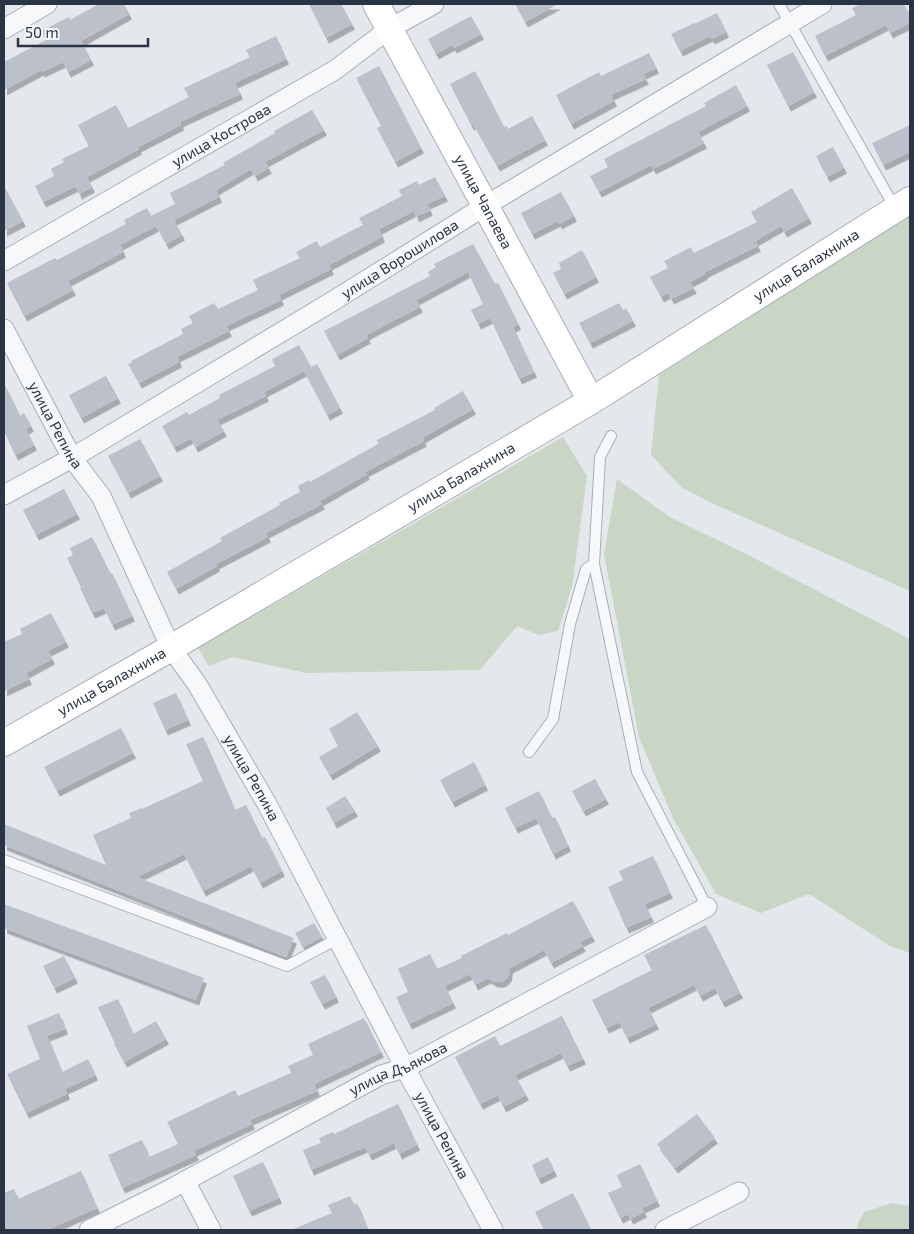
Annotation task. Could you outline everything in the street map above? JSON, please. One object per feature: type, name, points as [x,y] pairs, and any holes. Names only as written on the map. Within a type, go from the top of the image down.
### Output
[{"type":"street","points":[[4,29],[47,4]]},
{"type":"street","name":"улица Чапаева","points":[[376,4],[591,401]]},
{"type":"street","name":"улица Кострова","points":[[4,261],[335,70],[389,29],[434,4]]},
{"type":"street","name":"улица Ворошилова","points":[[4,495],[72,458],[333,301],[485,206],[822,4]]},
{"type":"street","name":"улица Балахнина","points":[[4,743],[171,648],[591,401],[903,204]]},
{"type":"street","name":"улица Репина","points":[[4,329],[72,458],[101,496],[171,648],[197,684],[267,804],[405,1068],[493,1230]]},
{"type":"street","name":"улица Дъякова","points":[[89,1230],[185,1181],[381,1075],[405,1068],[707,907]]},
{"type":"street","points":[[185,1181],[211,1230]]},
{"type":"street","points":[[665,1230],[740,1192]]},
{"type":"lane","points":[[779,4],[903,204]]},
{"type":"lane","points":[[611,436],[600,457],[594,564],[637,772],[707,907]]},
{"type":"lane","points":[[529,752],[553,719],[570,624],[586,569],[594,564]]},
{"type":"lane","points":[[4,860],[287,966],[337,939]]},
{"type":"green space","points":[[910,216],[910,591],[714,504],[681,487],[651,455],[659,375]]},
{"type":"green space","points":[[563,437],[587,476],[572,587],[558,631],[539,635],[517,626],[480,670],[307,673],[232,657],[209,666],[198,648]]},
{"type":"green space","points":[[617,479],[670,517],[910,639],[910,953],[890,946],[809,894],[761,913],[716,894],[673,818],[639,737],[604,554]]},
{"type":"green space","points":[[892,1203],[910,1206],[910,1230],[857,1230],[857,1225],[864,1212]]},
{"type":"building","points":[[99,4],[124,4],[129,14],[81,41],[91,60],[68,72],[63,62],[42,72],[41,70],[4,90],[4,62],[46,40],[41,31],[69,17],[70,20]]},
{"type":"building","points":[[309,4],[341,4],[352,24],[326,38]]},
{"type":"building","points":[[515,4],[558,4],[525,22]]},
{"type":"building","points":[[862,4],[904,4],[910,16],[910,23],[890,33],[886,25],[825,56],[815,36],[856,15],[852,8]]},
{"type":"building","points":[[717,13],[726,32],[712,39],[710,36],[680,51],[671,34]]},
{"type":"building","points":[[471,16],[481,34],[454,48],[452,45],[436,54],[428,39]]},
{"type":"building","points":[[276,36],[286,59],[235,83],[240,94],[180,122],[181,125],[138,147],[139,149],[87,177],[92,187],[79,194],[76,186],[43,202],[35,186],[54,176],[51,169],[64,162],[62,159],[89,146],[78,125],[116,105],[128,128],[189,97],[184,88],[250,57],[246,50]]},
{"type":"building","points":[[793,52],[814,92],[788,106],[767,65]]},
{"type":"building","points":[[649,53],[656,68],[643,74],[646,79],[611,95],[614,101],[571,124],[556,95],[599,72],[601,76]]},
{"type":"building","points":[[379,66],[421,148],[395,162],[377,128],[381,126],[356,78]]},
{"type":"building","points":[[475,71],[504,127],[507,126],[508,129],[532,116],[545,140],[497,166],[473,124],[471,125],[450,84]]},
{"type":"building","points":[[736,85],[747,106],[698,132],[704,143],[653,169],[651,165],[599,192],[590,176],[608,167],[604,159],[706,106],[704,103]]},
{"type":"building","points":[[312,110],[324,130],[265,162],[269,168],[255,176],[251,169],[216,190],[219,197],[174,220],[182,235],[166,244],[151,216],[175,204],[170,193],[225,165],[223,163]]},
{"type":"building","points":[[910,125],[910,152],[883,165],[872,143]]},
{"type":"building","points":[[833,147],[844,168],[827,177],[816,156]]},
{"type":"building","points":[[435,177],[445,196],[427,204],[430,210],[416,217],[414,211],[379,229],[382,237],[329,265],[331,269],[279,295],[281,300],[226,326],[229,331],[177,357],[179,362],[139,383],[128,364],[183,334],[181,329],[193,323],[189,316],[214,303],[218,309],[258,290],[253,280],[300,258],[296,252],[317,241],[320,247],[363,225],[359,218],[402,196],[399,190],[417,181],[419,185]]},
{"type":"building","points":[[4,186],[23,221],[4,231]]},
{"type":"building","points":[[792,188],[809,218],[784,232],[781,226],[755,241],[758,246],[690,282],[694,288],[671,299],[668,293],[661,297],[650,277],[668,268],[664,261],[691,247],[694,253],[757,222],[751,212]]},
{"type":"building","points":[[561,192],[574,216],[559,224],[558,221],[532,234],[521,213]]},
{"type":"building","points":[[147,208],[156,226],[120,245],[123,252],[68,281],[73,290],[24,316],[7,283],[55,258],[57,260],[126,224],[124,220]]},
{"type":"building","points":[[473,244],[495,284],[498,283],[518,324],[513,327],[534,372],[519,379],[490,318],[478,324],[471,310],[483,304],[468,272],[416,300],[420,307],[366,335],[368,338],[337,355],[324,331],[430,276],[428,272],[436,267],[434,264]]},
{"type":"building","points":[[582,250],[596,277],[564,294],[553,273],[561,269],[559,263]]},
{"type":"building","points":[[619,303],[623,310],[626,308],[633,321],[590,343],[579,323]]},
{"type":"building","points":[[299,345],[311,367],[317,364],[340,408],[327,415],[304,371],[264,392],[266,396],[217,420],[224,431],[195,447],[191,438],[174,447],[162,426],[187,412],[189,415],[220,398],[219,395],[275,366],[272,359]]},
{"type":"building","points":[[106,376],[118,398],[81,418],[69,395]]},
{"type":"building","points":[[4,383],[20,416],[24,413],[31,426],[26,429],[34,445],[15,455],[4,431]]},
{"type":"building","points":[[463,391],[473,409],[422,438],[424,441],[365,472],[367,474],[320,501],[322,504],[266,533],[268,537],[216,564],[217,566],[176,589],[167,572],[222,541],[220,538],[300,492],[298,486],[309,480],[310,482],[378,444],[377,440],[435,410],[434,408]]},
{"type":"building","points":[[140,439],[160,476],[128,493],[108,456]]},
{"type":"building","points":[[64,489],[77,514],[36,535],[23,510]]},
{"type":"building","points":[[92,537],[110,573],[112,573],[132,616],[112,625],[104,608],[92,613],[67,558],[73,555],[70,548]]},
{"type":"building","points":[[51,613],[66,642],[48,651],[52,659],[26,673],[29,679],[4,691],[4,642],[22,634],[20,629]]},
{"type":"building","points":[[176,693],[188,720],[165,730],[153,703]]},
{"type":"building","points":[[357,712],[378,746],[330,775],[319,757],[338,746],[329,729]]},
{"type":"building","points":[[121,728],[133,753],[57,791],[44,767]]},
{"type":"building","points":[[203,737],[235,810],[246,805],[262,838],[265,837],[282,871],[260,883],[251,866],[203,891],[184,854],[137,877],[294,938],[286,957],[4,845],[4,824],[106,865],[93,835],[131,818],[129,813],[203,781],[186,744]]},
{"type":"building","points":[[474,762],[485,785],[452,802],[440,780]]},
{"type":"building","points":[[595,779],[606,799],[583,811],[572,791]]},
{"type":"building","points":[[539,791],[552,818],[555,817],[568,846],[553,854],[536,818],[515,828],[505,808]]},
{"type":"building","points":[[345,796],[355,811],[334,823],[326,808]]},
{"type":"building","points":[[653,856],[670,893],[645,904],[651,917],[626,928],[608,887],[623,880],[619,871]]},
{"type":"building","points":[[573,901],[592,936],[580,942],[583,946],[551,963],[544,950],[510,968],[509,975],[502,982],[495,982],[488,978],[475,985],[470,974],[445,986],[453,1003],[409,1024],[396,997],[408,992],[398,969],[430,954],[437,969]]},
{"type":"building","points":[[4,904],[204,978],[196,1000],[4,928]]},
{"type":"building","points":[[314,923],[322,937],[303,947],[295,933]]},
{"type":"building","points":[[706,925],[740,993],[722,1002],[715,988],[700,996],[694,985],[648,1008],[656,1024],[627,1038],[619,1022],[606,1028],[592,1000],[652,970],[644,955]]},
{"type":"building","points":[[64,956],[75,978],[54,988],[43,966]]},
{"type":"building","points":[[325,975],[336,997],[322,1004],[310,982]]},
{"type":"building","points":[[118,999],[133,1034],[156,1021],[166,1039],[124,1062],[98,1007]]},
{"type":"building","points":[[59,1013],[65,1029],[47,1036],[62,1072],[88,1059],[95,1075],[65,1089],[67,1094],[26,1113],[7,1074],[40,1059],[27,1026]]},
{"type":"building","points":[[562,1016],[583,1059],[567,1066],[561,1053],[515,1075],[526,1095],[503,1107],[498,1095],[480,1104],[455,1057],[495,1036],[500,1046]]},
{"type":"building","points":[[364,1018],[381,1052],[314,1084],[317,1091],[250,1120],[252,1124],[194,1151],[196,1155],[122,1188],[108,1155],[142,1140],[149,1157],[178,1144],[167,1122],[235,1090],[238,1096],[291,1073],[288,1066],[313,1055],[308,1044]]},
{"type":"building","points":[[398,1104],[417,1145],[399,1154],[394,1143],[369,1155],[365,1147],[311,1170],[303,1150],[321,1143],[319,1138],[333,1132],[334,1134]]},
{"type":"building","points":[[697,1114],[715,1138],[675,1168],[657,1144]]},
{"type":"building","points":[[548,1157],[554,1171],[538,1179],[532,1165]]},
{"type":"building","points":[[263,1162],[279,1198],[249,1211],[233,1176]]},
{"type":"building","points":[[640,1164],[657,1201],[642,1208],[644,1212],[630,1219],[628,1214],[620,1218],[608,1193],[622,1187],[617,1175]]},
{"type":"building","points":[[81,1171],[97,1208],[47,1230],[4,1230],[4,1193],[14,1189],[18,1199]]},
{"type":"building","points":[[573,1193],[591,1230],[544,1230],[535,1212]]},
{"type":"building","points":[[350,1196],[354,1205],[357,1203],[368,1230],[291,1230],[332,1213],[328,1205]]}]
